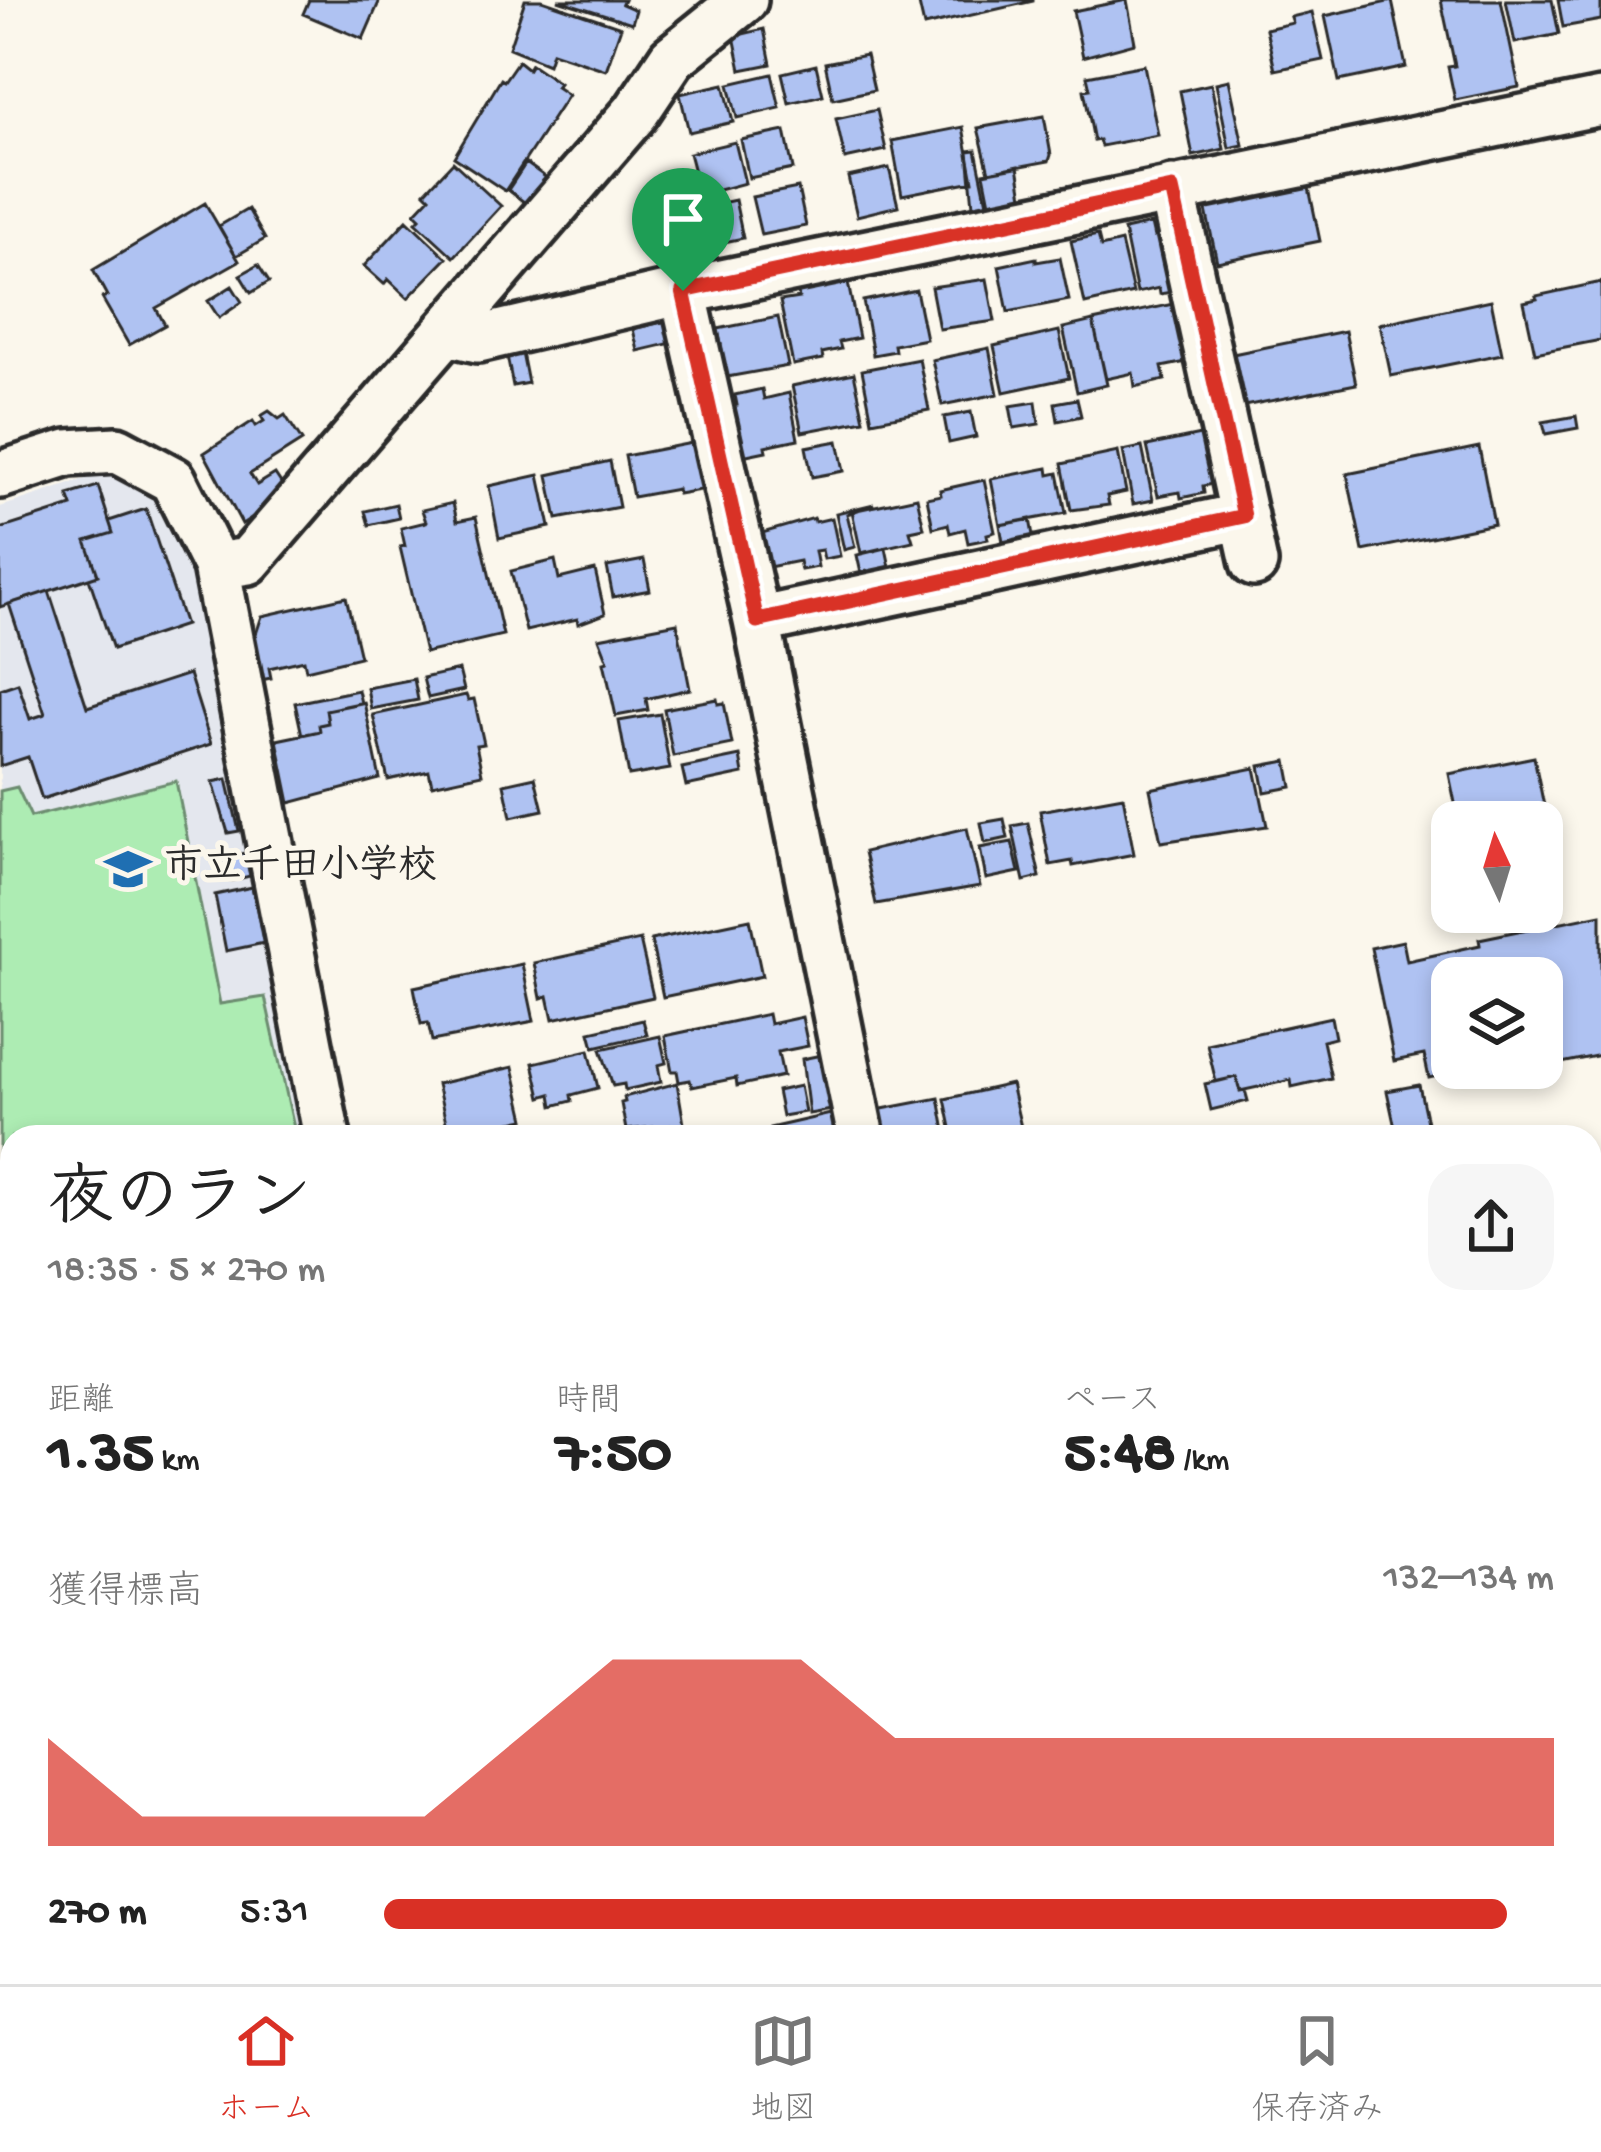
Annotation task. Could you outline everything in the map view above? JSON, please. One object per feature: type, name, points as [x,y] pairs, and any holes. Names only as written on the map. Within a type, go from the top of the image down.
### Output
[{"type":"street","points":[[216,566],[248,561],[635,112],[671,58],[744,0]]},
{"type":"street","points":[[447,332],[478,339],[683,291],[1601,103]]},
{"type":"street","points":[[1172,189],[1254,563]]},
{"type":"street","points":[[683,291],[757,621],[859,1125]]},
{"type":"street","points":[[0,475],[68,453],[117,450],[173,481],[216,566],[325,1125]]},
{"type":"street","points":[[757,621],[1244,516]]},
{"type":"shaded area","name":"市立千田小学校","points":[[113,470],[137,477],[187,523],[304,1125],[0,1125],[0,507]]},
{"type":"green space","points":[[176,781],[220,1004],[265,997],[293,1125],[0,1125],[0,791],[17,787],[31,817]]},
{"type":"building","points":[[309,0],[380,0],[363,39],[303,14]]},
{"type":"building","points":[[525,0],[542,0],[621,27],[606,70],[552,52],[548,64],[509,48]]},
{"type":"building","points":[[558,0],[624,0],[622,4],[636,10],[632,23]]},
{"type":"building","points":[[918,0],[1033,0],[1033,1],[924,26]]},
{"type":"building","points":[[1127,0],[1135,43],[1083,57],[1073,11]]},
{"type":"building","points":[[1441,0],[1501,0],[1519,87],[1455,100],[1448,67],[1455,66]]},
{"type":"building","points":[[1506,0],[1552,0],[1559,34],[1515,43]]},
{"type":"building","points":[[1558,0],[1601,0],[1601,20],[1563,27]]},
{"type":"building","points":[[1392,1],[1406,67],[1339,81],[1325,16]]},
{"type":"building","points":[[1312,12],[1323,60],[1275,70],[1266,29],[1293,23],[1291,17]]},
{"type":"building","points":[[764,29],[771,64],[741,70],[734,36]]},
{"type":"building","points":[[866,55],[874,90],[833,99],[825,63]]},
{"type":"building","points":[[518,61],[559,83],[556,87],[568,95],[505,191],[454,157],[501,79]]},
{"type":"building","points":[[816,65],[823,95],[789,103],[782,73]]},
{"type":"building","points":[[1144,65],[1158,135],[1101,146],[1099,140],[1094,141],[1084,90],[1090,89],[1087,76]]},
{"type":"building","points":[[772,74],[780,108],[737,118],[729,84]]},
{"type":"building","points":[[1229,80],[1243,145],[1229,148],[1216,83]]},
{"type":"building","points":[[724,84],[733,122],[689,132],[680,94]]},
{"type":"building","points":[[1211,84],[1224,149],[1193,156],[1180,91]]},
{"type":"building","points":[[877,110],[886,150],[845,159],[836,119]]},
{"type":"building","points":[[1044,116],[1049,161],[989,172],[978,128]]},
{"type":"building","points":[[963,127],[973,181],[902,195],[892,141]]},
{"type":"building","points":[[785,131],[793,169],[749,178],[741,140]]},
{"type":"building","points":[[735,142],[745,183],[700,195],[689,153]]},
{"type":"building","points":[[976,150],[987,203],[973,206],[968,151]]},
{"type":"building","points":[[453,162],[501,206],[454,257],[416,222],[420,218],[415,213],[430,197],[425,192]]},
{"type":"building","points":[[526,163],[551,181],[532,208],[508,190]]},
{"type":"building","points":[[1018,166],[1023,196],[990,203],[984,173]]},
{"type":"building","points":[[889,168],[898,206],[857,216],[848,177]]},
{"type":"building","points":[[1308,183],[1320,241],[1217,262],[1205,205]]},
{"type":"building","points":[[798,188],[806,226],[761,235],[752,197]]},
{"type":"building","points":[[735,200],[743,238],[701,247],[694,209]]},
{"type":"building","points":[[205,203],[239,261],[156,308],[165,325],[129,345],[102,298],[107,296],[93,270]]},
{"type":"building","points":[[248,209],[265,239],[236,256],[219,226]]},
{"type":"building","points":[[407,220],[447,258],[408,298],[388,279],[384,284],[364,266]]},
{"type":"building","points":[[1151,224],[1154,237],[1172,234],[1177,291],[1160,294],[1159,288],[1137,293],[1124,230]]},
{"type":"building","points":[[1098,235],[1101,247],[1121,242],[1133,293],[1085,304],[1071,241]]},
{"type":"building","points":[[1036,258],[1036,262],[1060,258],[1069,300],[1008,312],[999,266]]},
{"type":"building","points":[[258,265],[269,282],[251,293],[240,275]]},
{"type":"building","points":[[847,278],[859,338],[839,342],[841,349],[822,353],[823,359],[793,365],[780,301],[799,298],[797,288]]},
{"type":"building","points":[[987,279],[995,321],[939,329],[931,287]]},
{"type":"building","points":[[1601,282],[1601,340],[1535,353],[1524,302]]},
{"type":"building","points":[[232,286],[242,302],[219,318],[208,301]]},
{"type":"building","points":[[916,290],[926,339],[873,355],[863,301]]},
{"type":"building","points":[[1491,300],[1502,354],[1391,376],[1380,324]]},
{"type":"building","points":[[1173,304],[1186,362],[1162,367],[1165,380],[1135,387],[1133,373],[1106,379],[1093,321]]},
{"type":"building","points":[[778,317],[788,366],[727,377],[718,329]]},
{"type":"building","points":[[666,321],[672,343],[638,351],[633,329]]},
{"type":"building","points":[[1093,321],[1107,385],[1077,392],[1063,328]]},
{"type":"building","points":[[1059,331],[1069,378],[1004,392],[994,346]]},
{"type":"building","points":[[1345,331],[1356,384],[1244,406],[1233,354]]},
{"type":"building","points":[[989,348],[998,394],[942,405],[932,360]]},
{"type":"building","points":[[522,353],[528,383],[513,386],[507,356]]},
{"type":"building","points":[[919,359],[929,410],[872,421],[862,370]]},
{"type":"building","points":[[854,373],[864,420],[802,432],[792,386]]},
{"type":"building","points":[[762,389],[764,399],[789,393],[798,439],[742,456],[732,406],[737,405],[735,395]]},
{"type":"building","points":[[1077,399],[1081,416],[1058,421],[1055,403]]},
{"type":"building","points":[[1036,402],[1039,424],[1014,428],[1010,406]]},
{"type":"building","points":[[269,411],[279,419],[285,415],[302,441],[250,474],[257,485],[275,474],[285,489],[242,524],[204,453],[253,421],[256,426],[264,421],[261,416]]},
{"type":"building","points":[[971,412],[976,437],[949,443],[944,417]]},
{"type":"building","points":[[1576,416],[1578,428],[1546,434],[1543,422]]},
{"type":"building","points":[[1205,434],[1216,483],[1203,486],[1204,493],[1158,496],[1147,446]]},
{"type":"building","points":[[838,441],[844,471],[812,477],[806,447]]},
{"type":"building","points":[[697,442],[706,489],[633,497],[625,456]]},
{"type":"building","points":[[1142,447],[1153,500],[1133,504],[1123,451]]},
{"type":"building","points":[[1479,447],[1494,524],[1363,551],[1347,474]]},
{"type":"building","points":[[1118,452],[1126,492],[1107,496],[1109,505],[1071,510],[1062,464]]},
{"type":"building","points":[[610,461],[619,507],[557,519],[548,475]]},
{"type":"building","points":[[1048,468],[1049,475],[1058,473],[1066,513],[1000,525],[991,479]]},
{"type":"building","points":[[539,475],[550,527],[499,538],[489,486]]},
{"type":"building","points":[[984,480],[995,532],[987,534],[988,539],[968,543],[965,529],[950,533],[948,524],[933,528],[927,498],[941,495],[940,490]]},
{"type":"building","points":[[98,486],[113,533],[86,541],[98,575],[0,607],[0,529],[72,506],[68,495]]},
{"type":"building","points":[[917,497],[924,528],[910,531],[913,541],[861,553],[852,511]]},
{"type":"building","points":[[453,503],[457,521],[476,517],[503,635],[425,653],[400,547],[405,546],[401,528],[426,522],[422,510]]},
{"type":"building","points":[[396,504],[399,518],[369,525],[365,511]]},
{"type":"building","points":[[874,504],[847,514],[855,547],[844,550],[836,513]]},
{"type":"building","points":[[146,509],[185,625],[113,649],[89,578],[98,575],[86,541],[113,533],[109,521]]},
{"type":"building","points":[[814,518],[815,522],[832,518],[840,556],[824,559],[822,550],[815,551],[818,567],[801,570],[799,561],[769,567],[762,533]]},
{"type":"building","points":[[1030,519],[1034,541],[1004,548],[1000,525]]},
{"type":"building","points":[[886,548],[891,572],[862,578],[857,555]]},
{"type":"building","points":[[555,560],[559,579],[595,570],[605,614],[578,624],[577,619],[526,631],[511,571]]},
{"type":"building","points":[[644,560],[650,590],[613,597],[607,567]]},
{"type":"building","points":[[49,591],[87,707],[189,674],[211,744],[42,799],[28,757],[0,766],[0,689],[18,683],[30,719],[45,714],[9,604]]},
{"type":"building","points":[[346,597],[360,657],[306,670],[304,660],[269,668],[271,678],[261,680],[253,643],[262,616]]},
{"type":"building","points":[[677,623],[690,689],[646,699],[648,710],[616,716],[604,662],[608,661],[599,638]]},
{"type":"building","points":[[459,670],[464,690],[428,698],[423,678]]},
{"type":"building","points":[[414,679],[418,700],[371,709],[367,688]]},
{"type":"building","points":[[358,690],[361,703],[326,710],[328,723],[319,725],[320,731],[302,735],[295,703]]},
{"type":"building","points":[[466,695],[474,699],[484,744],[476,745],[482,774],[432,785],[429,771],[388,780],[373,715]]},
{"type":"building","points":[[717,699],[718,704],[724,703],[732,744],[673,756],[664,709]]},
{"type":"building","points":[[364,702],[380,779],[290,803],[277,740],[320,731],[319,725],[328,723],[326,710]]},
{"type":"building","points":[[660,714],[670,769],[629,776],[619,721]]},
{"type":"building","points":[[740,756],[743,774],[686,786],[682,768]]},
{"type":"building","points":[[1534,757],[1543,801],[1455,801],[1449,774]]},
{"type":"building","points":[[1287,761],[1292,787],[1265,792],[1260,766]]},
{"type":"building","points":[[1255,768],[1267,826],[1161,842],[1150,789]]},
{"type":"building","points":[[535,777],[543,810],[511,817],[504,784]]},
{"type":"building","points":[[227,779],[239,831],[228,833],[213,782]]},
{"type":"building","points":[[1123,796],[1134,854],[1073,866],[1072,861],[1050,865],[1040,811]]},
{"type":"building","points":[[1004,819],[1008,838],[985,843],[981,823]]},
{"type":"building","points":[[1028,823],[1040,877],[1024,881],[1012,826]]},
{"type":"building","points":[[967,828],[980,886],[876,904],[864,852]]},
{"type":"building","points":[[1012,842],[1019,872],[986,879],[980,848]]},
{"type":"building","points":[[245,853],[250,876],[230,881],[225,857]]},
{"type":"building","points":[[252,887],[264,943],[226,951],[215,895]]},
{"type":"building","points":[[1601,914],[1601,1055],[1563,1063],[1563,957],[1431,957],[1431,1078],[1424,1055],[1394,1061],[1371,948],[1403,941],[1407,961],[1480,945],[1479,939],[1508,933],[1563,933],[1563,922]]},
{"type":"building","points":[[750,919],[762,976],[663,997],[651,940]]},
{"type":"building","points":[[640,940],[653,997],[553,1019],[548,996],[541,998],[534,963]]},
{"type":"building","points":[[522,964],[534,1021],[432,1041],[428,1023],[421,1024],[414,987]]},
{"type":"building","points":[[768,1014],[770,1024],[802,1017],[808,1046],[778,1052],[783,1076],[737,1086],[736,1078],[692,1087],[690,1080],[679,1082],[665,1036]]},
{"type":"building","points":[[1331,1017],[1335,1038],[1323,1041],[1331,1078],[1292,1087],[1291,1080],[1240,1091],[1236,1077],[1216,1082],[1207,1044]]},
{"type":"building","points":[[643,1020],[647,1035],[594,1047],[590,1032]]},
{"type":"building","points":[[660,1036],[666,1063],[658,1065],[661,1082],[625,1090],[624,1084],[613,1086],[601,1049]]},
{"type":"building","points":[[589,1050],[598,1088],[553,1106],[551,1094],[541,1097],[533,1063]]},
{"type":"building","points":[[826,1054],[837,1109],[809,1114],[802,1059]]},
{"type":"building","points":[[513,1067],[525,1119],[496,1125],[447,1125],[437,1084]]},
{"type":"building","points":[[1236,1077],[1248,1101],[1211,1110],[1205,1084]]},
{"type":"building","points":[[677,1083],[684,1124],[625,1125],[624,1097]]},
{"type":"building","points":[[1011,1084],[1020,1125],[950,1125],[945,1099]]},
{"type":"building","points":[[1419,1085],[1427,1125],[1394,1125],[1387,1091]]},
{"type":"building","points":[[800,1086],[805,1112],[782,1116],[777,1091]]},
{"type":"building","points":[[939,1098],[944,1125],[880,1125],[877,1110]]},
{"type":"building","points":[[835,1113],[838,1125],[783,1125]]},
{"type":"place","name":"市立千田小学校","points":[[128,869]]},
{"type":"route","points":[[1172,189],[1244,516],[757,621],[683,291],[1172,189]]}]
